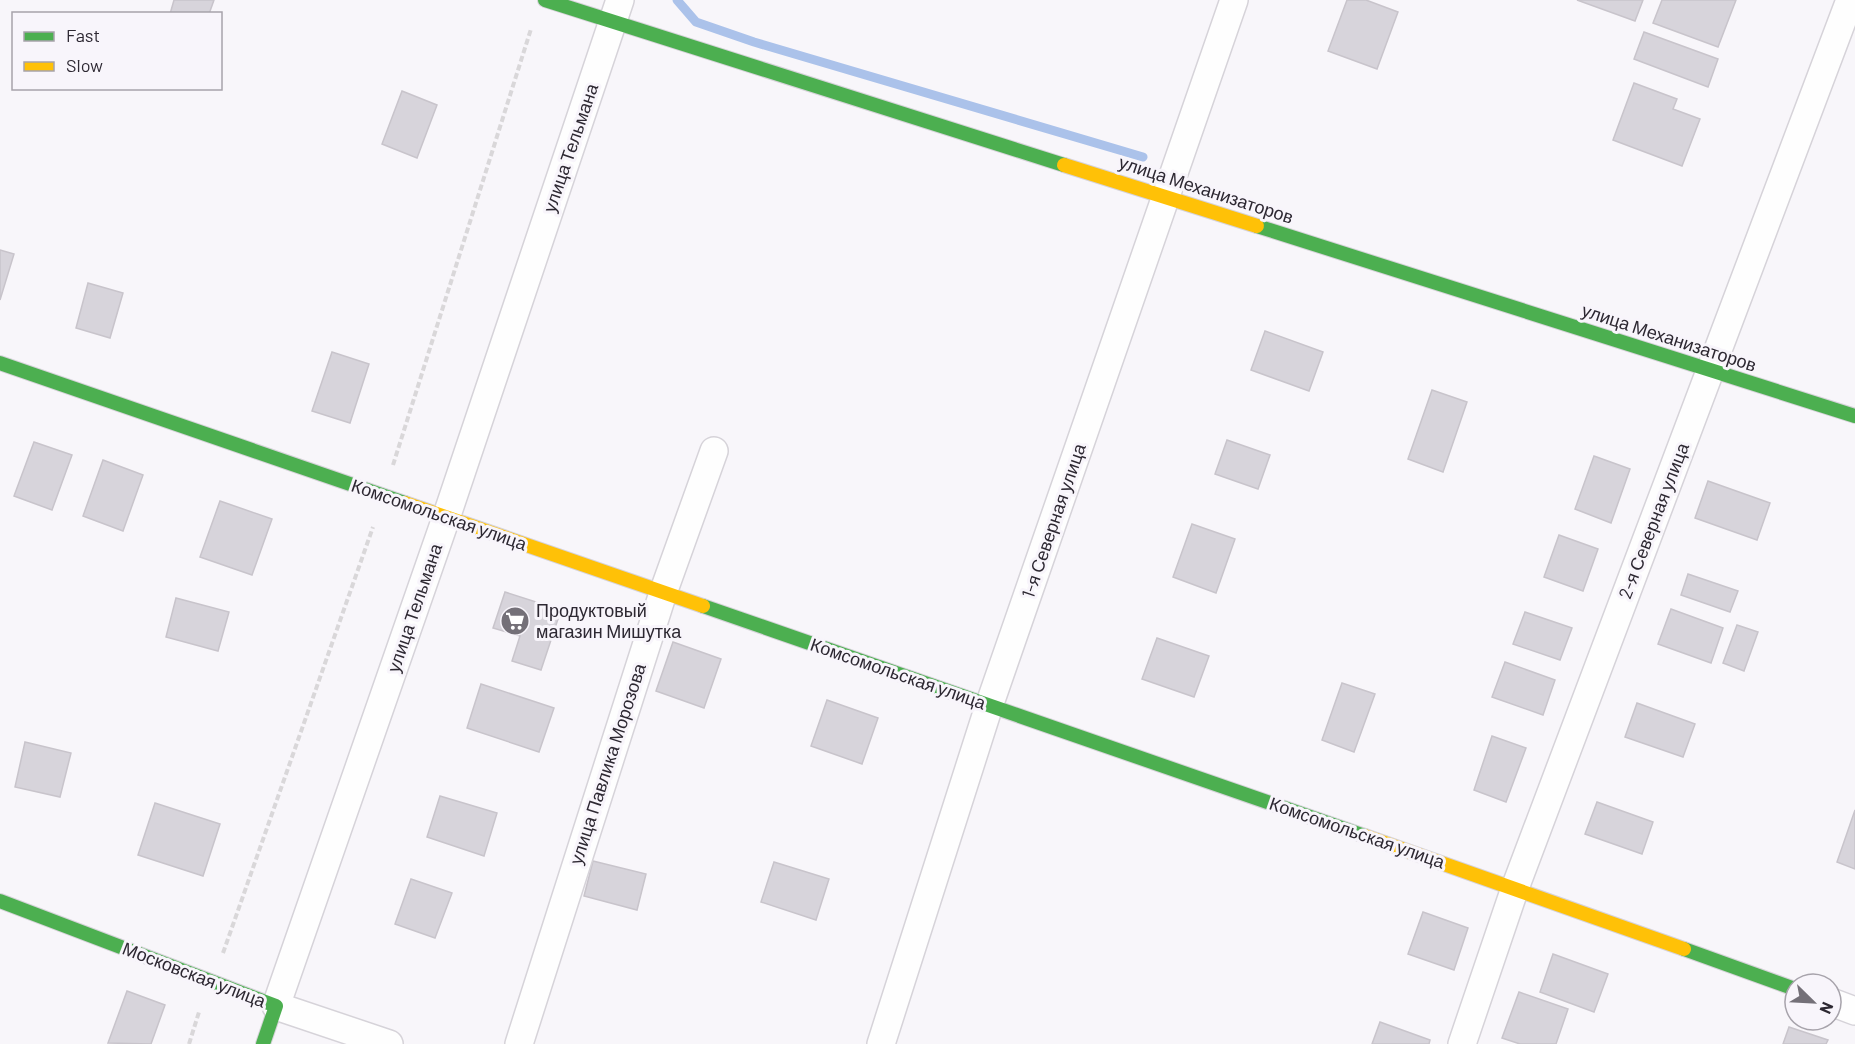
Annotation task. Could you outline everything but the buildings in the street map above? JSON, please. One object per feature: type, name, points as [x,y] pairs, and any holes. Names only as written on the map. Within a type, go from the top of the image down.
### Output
[{"type":"street","name":"улица Механизаторов","points":[[545,0],[616,11],[1167,197],[1855,416]]},
{"type":"street","name":"1-я Северная улица","points":[[881,1044],[989,706],[1234,0]]},
{"type":"street","name":"2-я Северная улица","points":[[1462,1044],[1515,888],[1850,0]]},
{"type":"street","name":"улица Тельмана","points":[[263,1044],[446,518],[616,11]]},
{"type":"street","name":"Комсомольская улица","points":[[0,363],[1515,888],[1783,985]]},
{"type":"street","name":"улица Павлика Морозова","points":[[519,1044],[663,593],[714,451]]},
{"type":"street","name":"Московская улица","points":[[0,901],[276,1006],[389,1044]]},
{"type":"waterway","points":[[677,0],[696,22],[754,42],[1143,157]]},
{"type":"traffic: fast","points":[[545,0],[1064,165]]},
{"type":"traffic: fast","points":[[1257,226],[1855,416]]},
{"type":"traffic: fast","points":[[0,363],[405,503]]},
{"type":"traffic: fast","points":[[703,606],[1365,836]]},
{"type":"traffic: fast","points":[[0,901],[276,1006],[263,1044]]},
{"type":"traffic: fast","points":[[1684,949],[1783,985]]},
{"type":"traffic: slow","points":[[1064,165],[1257,226]]},
{"type":"traffic: slow","points":[[405,503],[703,606]]},
{"type":"traffic: slow","points":[[1365,836],[1684,949]]},
{"type":"place","name":"Продуктовый магазин Мишутка","points":[[515,621]]}]
